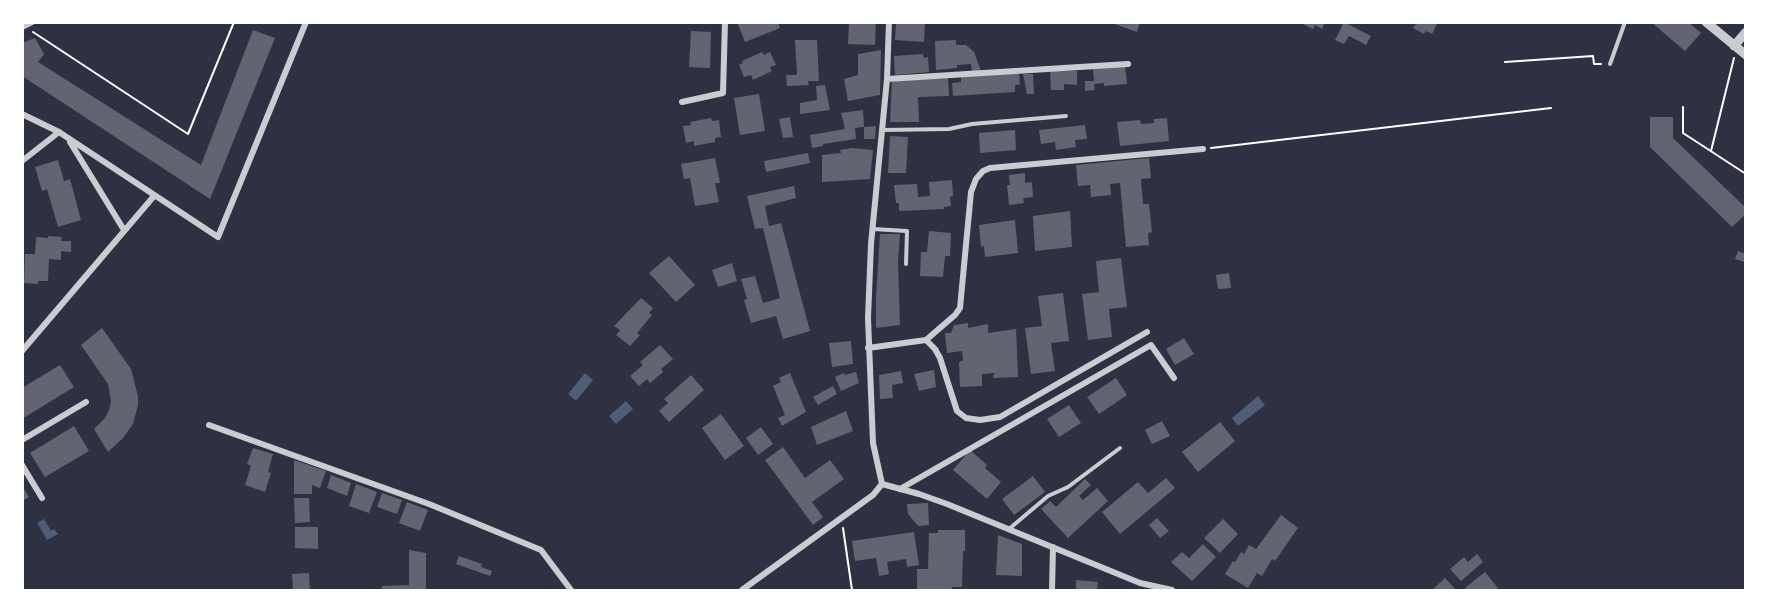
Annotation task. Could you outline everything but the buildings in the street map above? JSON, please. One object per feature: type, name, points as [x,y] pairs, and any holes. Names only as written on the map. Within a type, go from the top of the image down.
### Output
[{"type":"street","points":[[23,27],[32,22]]},
{"type":"street","points":[[22,114],[59,132],[218,237],[306,22]]},
{"type":"street","points":[[682,102],[723,93],[725,22]]},
{"type":"street","points":[[742,591],[866,501],[882,484],[873,443],[868,348],[873,229],[887,79],[889,22]]},
{"type":"street","points":[[1706,22],[1746,55]]},
{"type":"street","points":[[1735,47],[1746,30],[1738,22]]},
{"type":"street","points":[[887,79],[1128,64]]},
{"type":"street","points":[[22,161],[59,132]]},
{"type":"street","points":[[68,139],[124,230]]},
{"type":"street","points":[[868,348],[926,340],[960,308],[971,192],[974,182],[982,171],[990,168],[1203,148]]},
{"type":"street","points":[[22,351],[154,196]]},
{"type":"street","points":[[926,340],[940,358],[957,411],[966,418],[980,420],[1000,417],[1147,332]]},
{"type":"street","points":[[900,489],[1151,345],[1174,378]]},
{"type":"street","points":[[22,440],[86,402]]},
{"type":"street","points":[[209,425],[429,504],[541,550],[571,591]]},
{"type":"street","points":[[22,465],[42,498]]},
{"type":"street","points":[[882,484],[920,494],[1009,528],[1140,583],[1172,591]]},
{"type":"street","points":[[1052,591],[1053,547]]},
{"type":"lane","points":[[1610,64],[1625,22]]},
{"type":"lane","points":[[883,130],[949,129],[972,124],[1066,116]]},
{"type":"lane","points":[[873,229],[907,231],[906,264]]},
{"type":"lane","points":[[1009,528],[1048,496],[1068,487],[1120,448]]},
{"type":"path","points":[[23,27],[188,134],[234,22]]},
{"type":"path","points":[[1711,151],[1735,47]]},
{"type":"path","points":[[1505,62],[1593,56],[1594,64]]},
{"type":"path","points":[[1683,107],[1683,133],[1746,174]]},
{"type":"path","points":[[1203,148],[1551,108]]},
{"type":"path","points":[[841,518],[852,591]]},
{"type":"water","points":[[585,373],[593,380],[576,401],[568,394]]},
{"type":"water","points":[[1258,396],[1265,405],[1238,426],[1232,418]]},
{"type":"water","points":[[626,401],[633,409],[616,424],[609,416]]},
{"type":"water","points":[[44,519],[51,531],[54,529],[58,534],[47,540],[37,523]]}]
